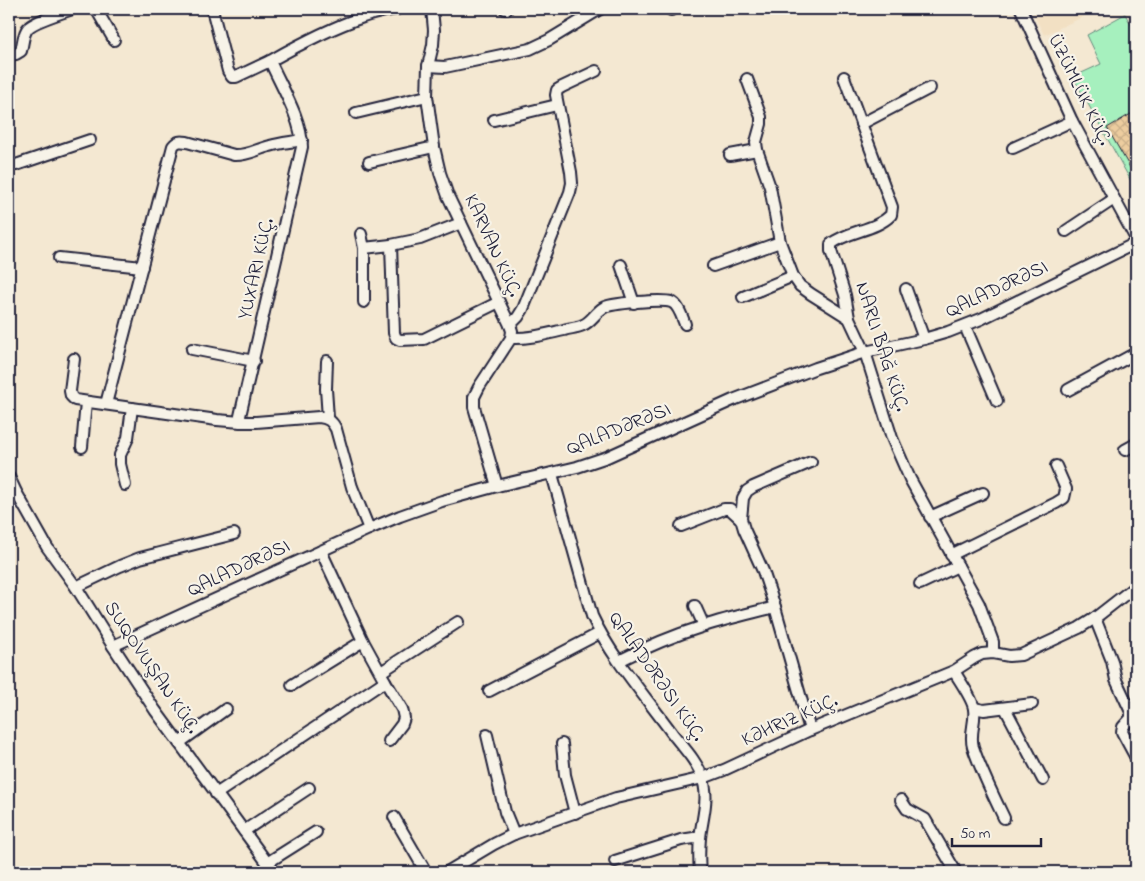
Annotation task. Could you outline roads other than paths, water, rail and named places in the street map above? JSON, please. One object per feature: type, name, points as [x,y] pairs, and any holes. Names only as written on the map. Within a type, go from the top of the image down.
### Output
[{"type":"street","points":[[9,55],[21,51],[28,28],[72,9]]},
{"type":"street","points":[[96,9],[114,40]]},
{"type":"street","points":[[212,9],[228,71],[232,77],[236,77],[270,61],[329,30],[364,16],[397,9]]},
{"type":"street","name":"KARVAN KÜÇ.","points":[[432,9],[434,30],[428,66],[427,96],[434,147],[440,173],[460,223],[510,325],[512,331],[511,338]]},
{"type":"street","points":[[428,66],[445,67],[530,49],[549,40],[600,9]]},
{"type":"street","name":"ÜZÜMLÜK KÜÇ.","points":[[1021,9],[1072,121],[1136,241]]},
{"type":"street","points":[[241,422],[240,416],[302,147],[302,140],[293,112],[270,61]]},
{"type":"street","points":[[510,325],[523,309],[572,183],[556,96],[557,90],[596,70]]},
{"type":"street","points":[[844,77],[892,207],[891,215],[885,222],[838,238],[831,244],[831,251],[845,295],[849,318],[865,352],[892,438],[910,479],[979,604],[993,642],[993,653]]},
{"type":"street","points":[[747,79],[761,117],[756,142],[757,150],[770,187],[780,242],[792,276],[800,286],[849,318]]},
{"type":"street","points":[[861,124],[930,88]]},
{"type":"street","points":[[356,113],[427,96]]},
{"type":"street","points":[[494,120],[558,106]]},
{"type":"street","points":[[1012,148],[1072,121]]},
{"type":"street","points":[[9,165],[16,165],[90,140]]},
{"type":"street","points":[[106,404],[173,146],[181,141],[239,155],[248,154],[270,146],[302,140]]},
{"type":"street","points":[[369,162],[434,147]]},
{"type":"street","points":[[730,155],[757,150]]},
{"type":"street","points":[[1066,231],[1114,199]]},
{"type":"street","points":[[364,248],[420,239],[460,223]]},
{"type":"street","points":[[361,234],[364,248],[364,302]]},
{"type":"street","name":"QALADƏRƏSI","points":[[113,646],[400,516],[435,503],[497,486],[552,474],[607,457],[733,400],[816,368],[865,352],[924,339],[965,326],[1136,241]]},
{"type":"street","points":[[713,266],[780,242]]},
{"type":"street","points":[[391,245],[394,333],[396,338],[400,340],[424,340],[499,302]]},
{"type":"street","points":[[59,258],[142,267]]},
{"type":"street","points":[[621,265],[634,303]]},
{"type":"street","points":[[743,297],[792,276]]},
{"type":"street","points":[[906,289],[924,339]]},
{"type":"street","points":[[497,486],[474,408],[474,397],[511,338],[522,339],[582,325],[590,321],[603,308],[612,304],[654,301],[671,302],[676,305],[685,324]]},
{"type":"street","points":[[965,326],[997,401]]},
{"type":"street","points":[[192,349],[254,361]]},
{"type":"street","points":[[1068,390],[1136,353]]},
{"type":"street","points":[[74,360],[70,391],[71,396],[75,400],[241,422],[328,418],[336,429],[352,487],[368,529]]},
{"type":"street","points":[[327,361],[328,418]]},
{"type":"street","points":[[82,447],[86,402]]},
{"type":"street","points":[[125,485],[120,464],[120,454],[128,438],[132,408]]},
{"type":"street","points":[[1125,450],[1136,444]]},
{"type":"street","points":[[810,730],[775,607],[741,519],[743,498],[747,491],[811,462]]},
{"type":"street","points":[[952,555],[1064,498],[1066,489],[1056,466]]},
{"type":"street","name":"QALADƏRƏSI KÜÇ.","points":[[552,474],[592,616],[600,633],[692,759],[702,778],[706,804],[700,837],[700,872]]},
{"type":"street","name":"SUQOVUŞAN KÜÇ.","points":[[9,477],[47,547],[76,587],[155,710],[274,872]]},
{"type":"street","points":[[930,517],[983,492]]},
{"type":"street","points":[[681,526],[724,509],[730,509],[741,519]]},
{"type":"street","points":[[76,587],[140,558],[234,534]]},
{"type":"street","points":[[321,551],[363,640],[402,709],[404,718],[402,724],[389,741]]},
{"type":"street","points":[[920,584],[958,566]]},
{"type":"street","name":"KƏHRIZ KÜÇ.","points":[[447,872],[514,834],[616,798],[702,778],[737,765],[810,730],[954,671],[982,654],[1021,655],[1080,628],[1136,586]]},
{"type":"street","points":[[695,606],[704,626]]},
{"type":"street","points":[[619,661],[655,644],[704,626],[775,607]]},
{"type":"street","points":[[1095,618],[1112,661],[1116,680],[1131,712],[1131,718],[1123,727],[1122,732],[1136,758]]},
{"type":"street","points":[[216,794],[458,622]]},
{"type":"street","points":[[488,691],[600,633]]},
{"type":"street","points":[[292,684],[363,640]]},
{"type":"street","points":[[954,671],[974,708],[971,734],[972,746],[1004,818]]},
{"type":"street","points":[[974,708],[984,710],[1032,704]]},
{"type":"street","points":[[1005,708],[1043,780]]},
{"type":"street","points":[[179,743],[226,709]]},
{"type":"street","points":[[487,735],[505,812],[514,834]]},
{"type":"street","points":[[562,744],[565,775],[575,813]]},
{"type":"street","points":[[244,831],[309,788]]},
{"type":"street","points":[[901,800],[908,809],[925,819],[956,872]]},
{"type":"street","points":[[394,817],[426,872]]},
{"type":"street","points":[[267,863],[316,832]]},
{"type":"street","points":[[615,860],[681,840],[700,837]]}]
